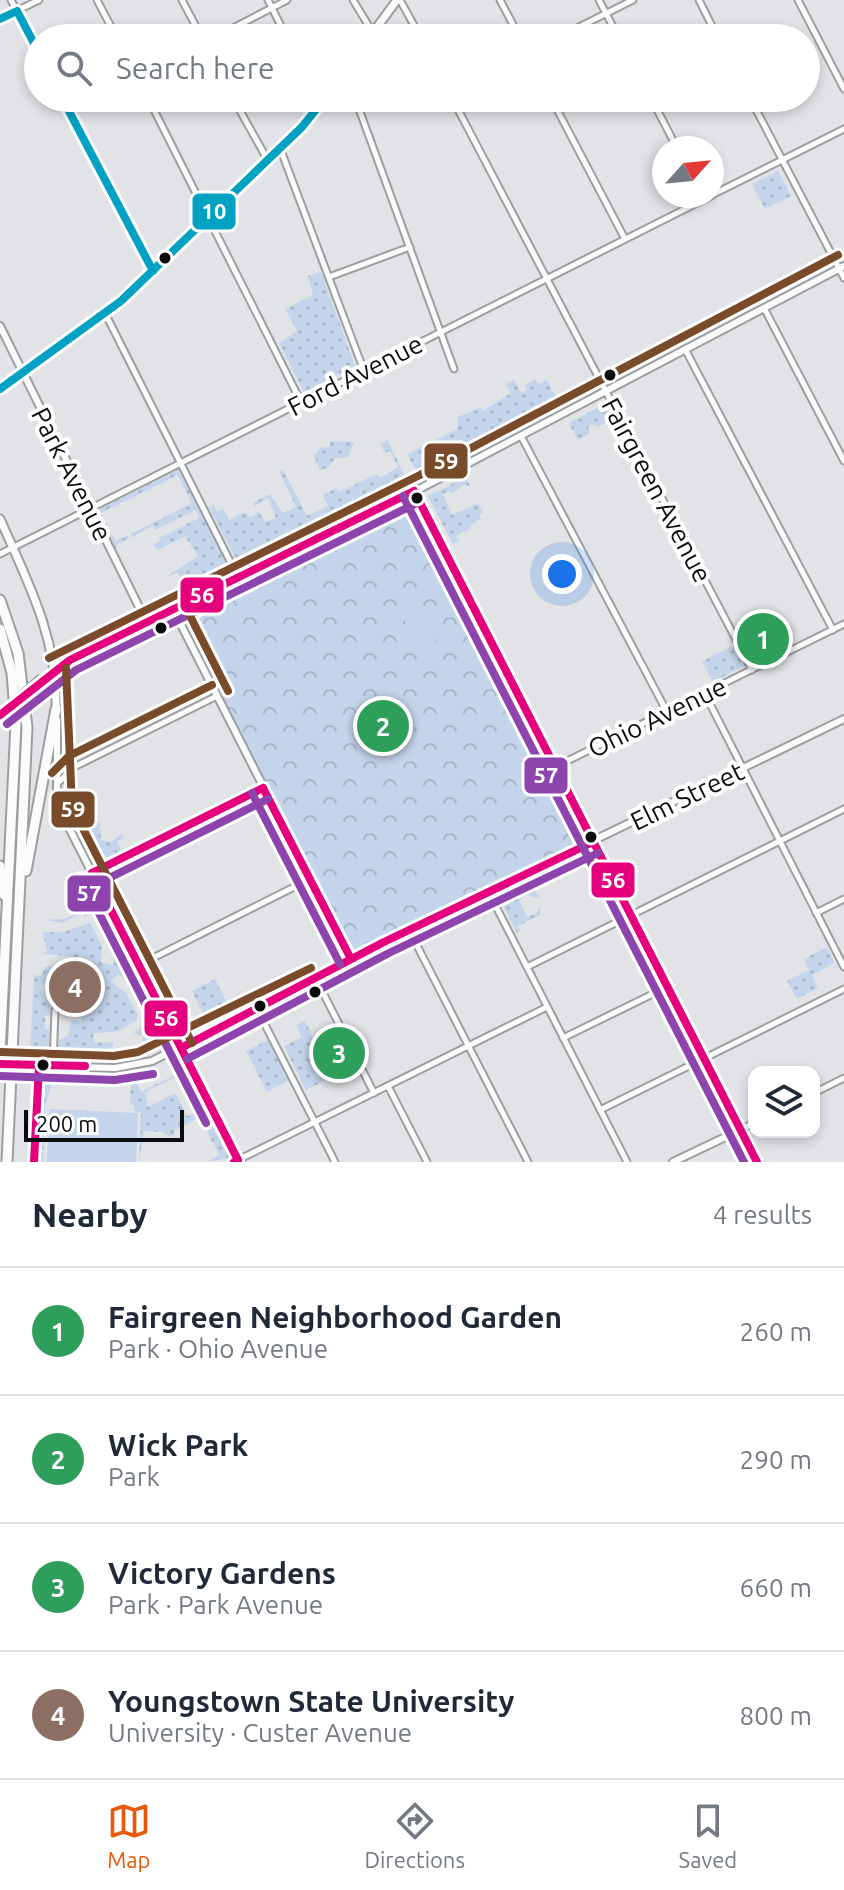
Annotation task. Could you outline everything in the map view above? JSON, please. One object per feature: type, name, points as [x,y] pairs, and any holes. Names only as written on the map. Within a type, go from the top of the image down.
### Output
[{"type":"highway","points":[[0,600],[18,653],[26,702],[7,1162]]},
{"type":"highway","points":[[0,629],[12,673],[16,724],[0,1053]]},
{"type":"highway","points":[[20,902],[56,709]]},
{"type":"highway","points":[[0,866],[7,920]]},
{"type":"main road","points":[[380,24],[398,0]]},
{"type":"main road","points":[[0,389],[105,313],[153,271],[280,148],[312,112]]},
{"type":"main road","points":[[0,519],[46,626],[54,669],[56,709]]},
{"type":"main road","points":[[0,715],[54,669]]},
{"type":"street","points":[[11,0],[24,24]]},
{"type":"street","points":[[0,19],[39,0]]},
{"type":"street","points":[[97,0],[110,24]]},
{"type":"street","points":[[182,0],[195,24]]},
{"type":"street","points":[[268,0],[280,24]]},
{"type":"street","points":[[241,24],[287,0]]},
{"type":"street","points":[[353,0],[365,24]]},
{"type":"street","points":[[398,0],[413,24]]},
{"type":"street","points":[[500,0],[513,24]]},
{"type":"street","points":[[599,0],[612,24]]},
{"type":"street","points":[[584,24],[633,0]]},
{"type":"street","points":[[699,0],[711,24]]},
{"type":"street","points":[[798,0],[810,24]]},
{"type":"street","points":[[820,43],[844,89]]},
{"type":"street","points":[[69,112],[153,271]]},
{"type":"street","points":[[155,112],[301,402]]},
{"type":"street","points":[[241,112],[267,159]]},
{"type":"street","points":[[360,112],[454,369]]},
{"type":"street","name":"Fairgreen Avenue","points":[[459,112],[752,670]]},
{"type":"street","points":[[558,112],[625,239]]},
{"type":"street","points":[[658,112],[671,136]]},
{"type":"street","points":[[757,112],[842,267],[844,278]]},
{"type":"street","name":"Ford Avenue","points":[[724,190],[844,129]]},
{"type":"street","points":[[280,148],[364,371]]},
{"type":"street","name":"Ford Avenue","points":[[1,553],[684,208]]},
{"type":"street","points":[[329,277],[410,247]]},
{"type":"street","points":[[54,669],[414,491],[842,267]]},
{"type":"street","points":[[764,308],[844,461]]},
{"type":"street","points":[[105,313],[239,579]]},
{"type":"street","name":"Park Avenue","points":[[0,326],[146,621]]},
{"type":"street","points":[[685,349],[833,630]]},
{"type":"street","points":[[521,436],[667,712]]},
{"type":"street","points":[[414,491],[757,1162]]},
{"type":"street","points":[[173,609],[351,959]]},
{"type":"street","name":"Ohio Avenue","points":[[555,767],[844,624]]},
{"type":"street","points":[[705,693],[844,967]]},
{"type":"street","points":[[60,781],[74,767],[217,696]]},
{"type":"street","points":[[56,709],[60,781],[57,793],[61,812],[237,1161],[547,1007]]},
{"type":"street","name":"Elm Street","points":[[0,1064],[130,1067],[181,1048],[409,930],[844,719]]},
{"type":"street","points":[[59,758],[74,767]]},
{"type":"street","points":[[92,873],[263,788]]},
{"type":"street","points":[[527,967],[844,809]]},
{"type":"street","points":[[139,965],[310,879]]},
{"type":"street","points":[[488,891],[627,1162]]},
{"type":"street","points":[[816,913],[844,899]]},
{"type":"street","points":[[409,930],[528,1162]]},
{"type":"street","points":[[316,979],[374,1093]]},
{"type":"street","points":[[563,1038],[667,987]]},
{"type":"street","points":[[600,1110],[844,989]]},
{"type":"street","points":[[257,1009],[335,1162]]},
{"type":"street","points":[[53,1065],[55,1010]]},
{"type":"street","points":[[34,1162],[39,1066]]},
{"type":"street","points":[[820,1090],[841,1080],[844,1091]]},
{"type":"street","points":[[388,1086],[427,1162]]},
{"type":"street","points":[[673,1162],[748,1126]]},
{"type":"green space","points":[[778,171],[791,196],[765,209],[752,184]]},
{"type":"green space","points":[[321,272],[355,366],[304,392],[279,343],[297,331],[285,309],[313,295],[308,276]]},
{"type":"green space","points":[[535,379],[538,384],[547,380],[558,401],[418,475],[407,454],[457,429],[458,417],[481,407],[483,411],[511,393],[506,384],[514,380],[521,393],[527,390],[525,385]]},
{"type":"green space","points":[[605,404],[613,419],[597,427],[594,424],[588,427],[590,433],[578,440],[569,423]]},
{"type":"green space","points":[[387,439],[407,481],[239,565],[209,507],[214,505],[217,512],[223,509],[229,520],[245,512],[250,517],[259,512],[265,522],[276,518],[268,498],[255,506],[253,503],[270,494],[283,513],[296,507],[279,471],[283,470],[307,516],[328,506],[323,495],[336,488],[339,492],[377,474],[380,478],[398,467],[390,451],[385,453],[381,445]]},
{"type":"green space","points":[[330,441],[354,442],[348,457],[335,458],[329,467],[320,470],[314,456],[320,448],[329,447]]},
{"type":"green space","points":[[179,469],[230,570],[181,594],[186,589],[178,573],[169,575],[198,556],[185,536],[157,550],[154,544],[160,541],[159,538],[199,518],[196,510],[155,530],[153,526],[132,537],[131,534],[192,503],[178,475],[101,513],[115,541],[128,535],[129,538],[117,544],[116,550],[96,511]]},
{"type":"green space","points":[[466,477],[470,486],[464,485],[451,494],[449,491],[443,494],[452,515],[478,503],[483,512],[479,515],[481,519],[456,536],[459,541],[453,544],[428,496]]},
{"type":"green space","points":[[414,491],[593,842],[351,959],[173,609]]},
{"type":"green space","points":[[396,606],[426,606],[426,620],[436,621],[436,645],[409,644],[409,621],[395,620]]},
{"type":"green space","points":[[764,620],[769,631],[778,626],[788,645],[754,661],[739,633]]},
{"type":"green space","points":[[733,646],[744,666],[713,682],[702,661]]},
{"type":"green space","points":[[87,808],[100,824],[101,840],[111,842],[122,834],[124,837],[117,841],[121,850],[95,863],[69,812]]},
{"type":"green space","points":[[530,881],[540,899],[526,895],[519,901],[527,917],[536,914],[540,907],[540,915],[518,926],[520,931],[517,933],[498,896]]},
{"type":"green space","points":[[99,902],[171,1043],[123,1060],[123,1051],[143,1046],[143,1035],[134,1034],[147,1020],[143,1012],[147,1010],[136,990],[118,974],[111,982],[126,993],[138,1015],[136,1021],[118,1031],[93,1034],[94,1043],[113,1042],[113,1047],[106,1053],[115,1054],[115,1060],[58,1055],[59,1040],[68,1036],[71,1021],[81,1021],[81,1013],[60,1012],[60,1006],[50,1007],[49,1016],[45,1016],[45,1029],[49,1030],[48,1061],[23,1060],[30,1053],[34,975],[41,976],[45,967],[57,966],[55,979],[39,986],[47,1002],[62,995],[59,989],[69,989],[74,980],[69,977],[68,956],[42,954],[47,952],[43,932],[63,932],[90,923],[102,946],[101,962],[113,965],[110,941],[100,919],[82,913],[63,923],[47,920],[67,918]]},
{"type":"green space","points":[[827,947],[834,963],[812,975],[818,988],[797,999],[787,981],[809,970],[804,959]]},
{"type":"green space","points":[[215,979],[231,1011],[208,1023],[192,991]]},
{"type":"green space","points":[[305,1020],[330,1078],[306,1090],[284,1046],[302,1037],[296,1025]]},
{"type":"green space","points":[[336,1028],[357,1071],[343,1078],[321,1036]]},
{"type":"green space","points":[[268,1040],[289,1080],[267,1092],[246,1051]]},
{"type":"green space","points":[[185,1070],[230,1158],[206,1162],[219,1155],[207,1131],[213,1128],[208,1119],[200,1123],[196,1119],[174,1131],[175,1135],[170,1137],[162,1132],[144,1131],[139,1162],[141,1112],[134,1111],[134,1105],[130,1104],[131,1085],[127,1080],[54,1076],[45,1106],[43,1162],[38,1162],[41,1082],[45,1072],[132,1075],[141,1092]],"holes":[[[180,1075],[200,1114],[187,1116],[175,1093],[148,1107],[145,1092]]]},
{"type":"green space","points":[[49,1109],[138,1113],[136,1162],[47,1162]]},
{"type":"transit line","name":"10","points":[[0,19],[17,11],[24,24]]},
{"type":"transit line","name":"10","points":[[69,112],[153,271]]},
{"type":"transit line","name":"10","points":[[0,389],[121,301],[314,112]]},
{"type":"transit line","name":"59","points":[[49,658],[418,476],[838,255]]},
{"type":"transit line","name":"56","points":[[414,491],[757,1162]]},
{"type":"transit line","name":"56","points":[[0,715],[70,660],[414,491]]},
{"type":"transit line","name":"57","points":[[403,496],[744,1162]]},
{"type":"transit line","name":"57","points":[[7,724],[76,670],[419,502]]},
{"type":"transit line","name":"59","points":[[184,604],[228,691]]},
{"type":"transit line","name":"59","points":[[66,668],[72,807],[192,1043]]},
{"type":"transit line","name":"59","points":[[52,773],[69,756],[212,685]]},
{"type":"transit line","name":"56","points":[[263,788],[351,959]]},
{"type":"transit line","name":"56","points":[[92,873],[263,788]]},
{"type":"transit line","name":"57","points":[[252,793],[340,964]]},
{"type":"transit line","name":"57","points":[[97,884],[268,799]]},
{"type":"transit line","name":"56","points":[[181,1048],[384,942],[593,842]]},
{"type":"transit line","name":"57","points":[[187,1059],[389,953],[598,853]]},
{"type":"transit line","name":"56","points":[[92,873],[238,1160],[234,1162]]},
{"type":"transit line","name":"57","points":[[81,878],[206,1123]]},
{"type":"transit line","name":"59","points":[[0,1052],[114,1056],[138,1052],[311,968]]},
{"type":"transit line","name":"56","points":[[0,1064],[85,1066]]},
{"type":"transit line","name":"56","points":[[34,1162],[39,1066]]},
{"type":"transit line","name":"57","points":[[0,1076],[115,1080],[153,1074]]},
{"type":"place","name":"Fairgreen Neighborhood Garden","points":[[763,639]]},
{"type":"place","name":"Wick Park","points":[[383,726]]},
{"type":"place","name":"Youngstown State University","points":[[75,987]]},
{"type":"place","name":"Victory Gardens","points":[[339,1053]]}]
